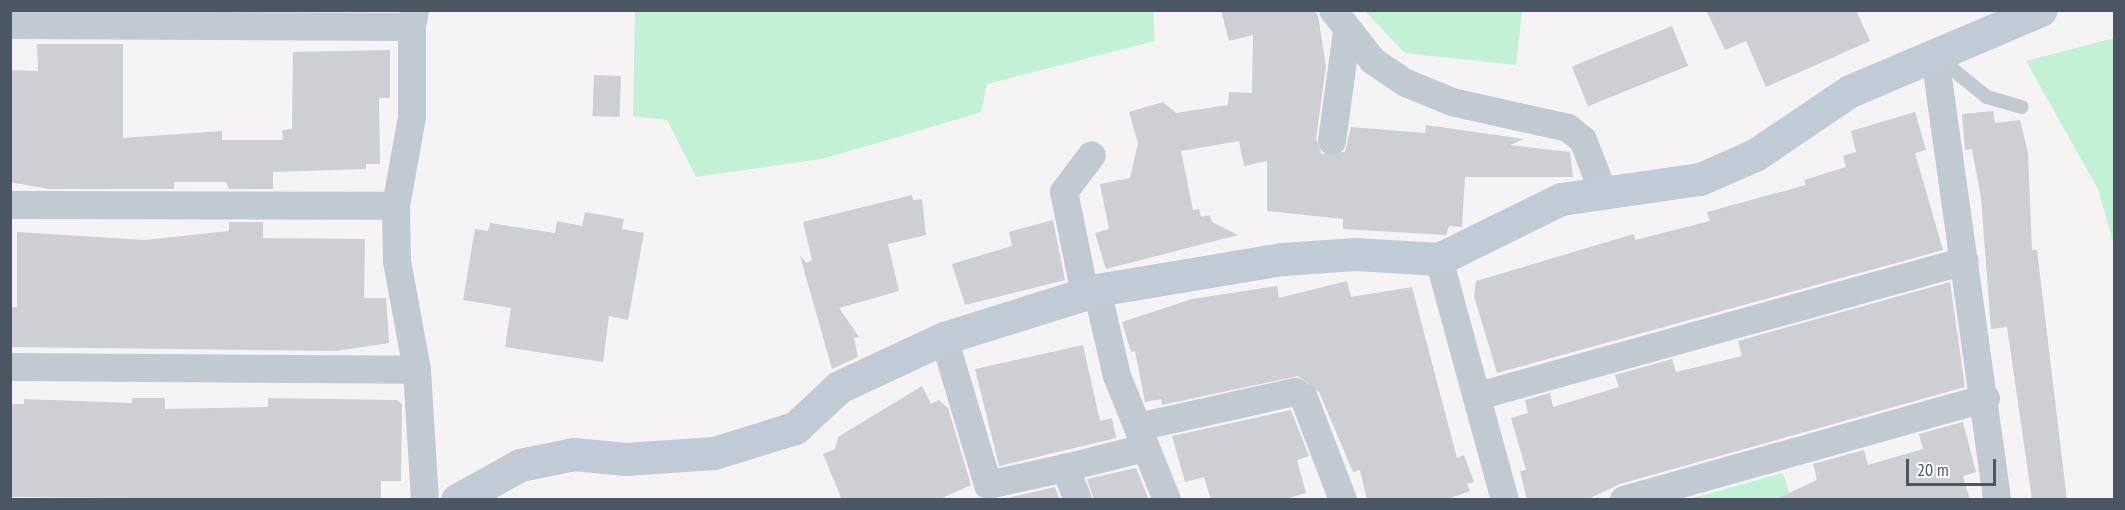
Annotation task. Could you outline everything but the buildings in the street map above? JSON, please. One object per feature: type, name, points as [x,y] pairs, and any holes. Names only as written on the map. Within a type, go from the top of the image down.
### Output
[{"type":"street","points":[[457,500],[531,463],[574,454],[626,459],[714,453],[795,428],[839,387],[944,338],[1091,292],[1283,259],[1356,254],[1439,259],[1561,199],[1602,189],[1700,179],[1755,155],[1850,91],[1937,64],[2041,10]]},
{"type":"street","points":[[10,25],[414,19],[412,117],[396,206],[398,261],[417,370],[425,500]]},
{"type":"street","points":[[1340,21],[1373,61],[1406,83],[1452,102],[1568,128],[1583,140],[1602,189]]},
{"type":"street","points":[[1332,141],[1324,109],[1340,21]]},
{"type":"street","points":[[1937,64],[1986,398],[1997,500]]},
{"type":"street","points":[[1092,155],[1064,192],[1117,376],[1167,500]]},
{"type":"street","points":[[10,205],[396,206]]},
{"type":"street","points":[[1439,259],[1505,500]]},
{"type":"street","points":[[1478,396],[1965,261]]},
{"type":"street","points":[[944,338],[985,492],[1065,468],[1142,438],[1295,392],[1304,398],[1343,500]]},
{"type":"street","points":[[10,367],[417,370]]},
{"type":"street","points":[[1624,500],[1986,398]]},
{"type":"street","points":[[1065,468],[1078,500]]},
{"type":"lane","points":[[1937,64],[1951,68],[1987,97],[2022,107]]},
{"type":"green space","points":[[635,10],[1153,11],[1155,41],[987,84],[981,112],[905,135],[821,159],[696,177],[667,120],[633,116]]},
{"type":"green space","points":[[1365,11],[1522,11],[1516,65],[1405,53]]},
{"type":"green space","points":[[2114,38],[2114,245],[2098,189],[2026,61]]},
{"type":"green space","points":[[1783,473],[1791,499],[1686,500]]}]
